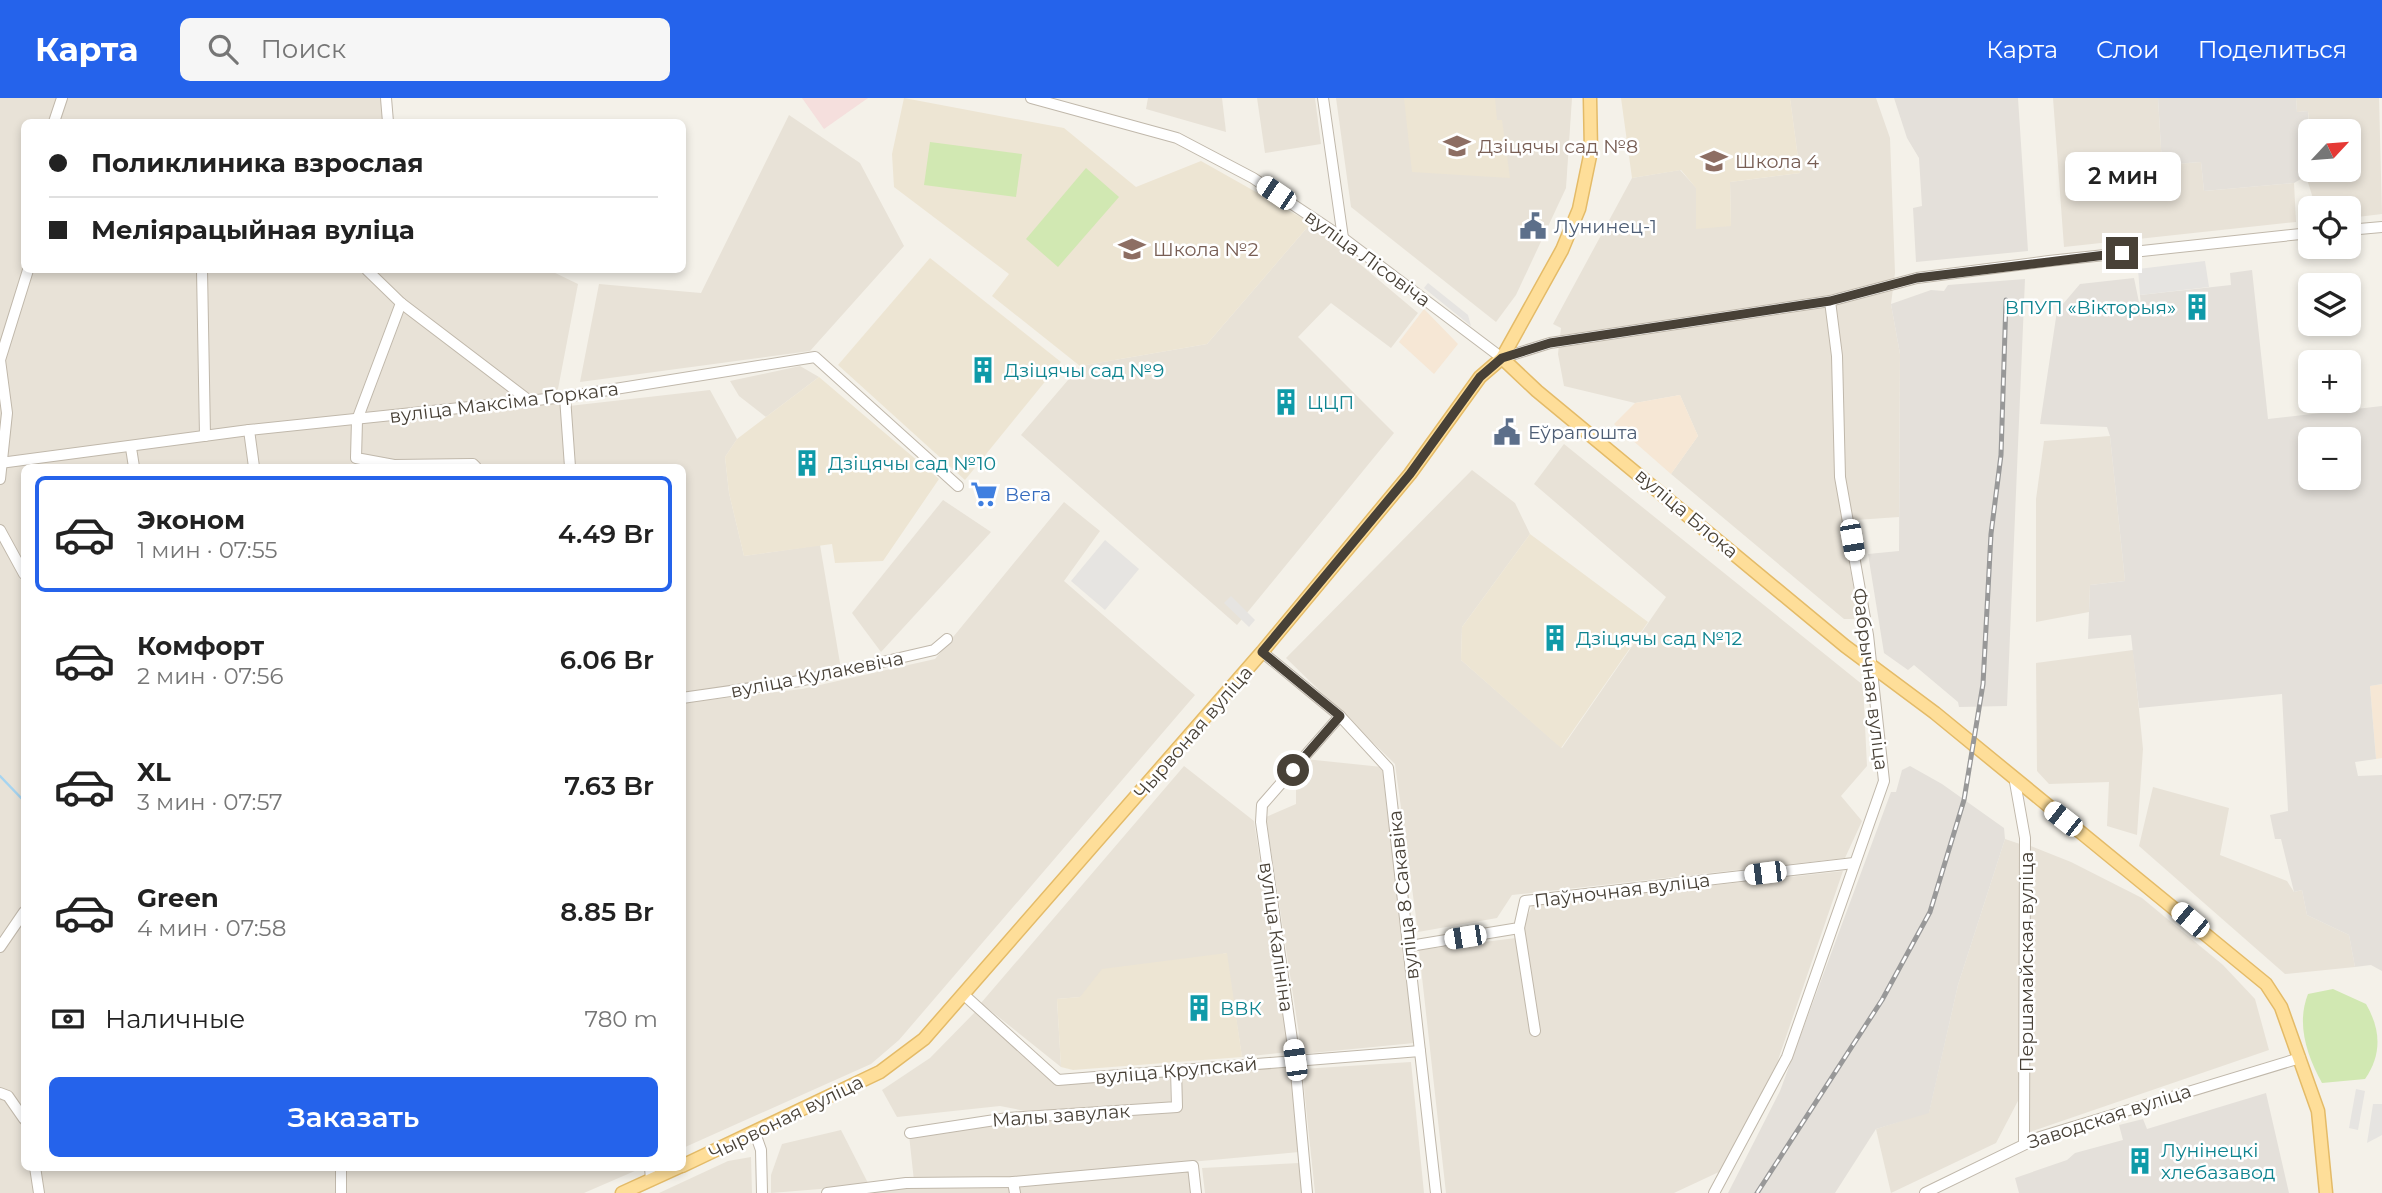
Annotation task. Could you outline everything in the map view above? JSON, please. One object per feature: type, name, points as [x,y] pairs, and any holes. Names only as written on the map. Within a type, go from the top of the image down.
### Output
[{"type":"main road","name":"Чырвоная вуліца","points":[[686,1165],[880,1072],[925,1040],[1262,652],[1410,474],[1480,377],[1502,358],[1562,250],[1579,209],[1591,151],[1590,98]]},
{"type":"main road","name":"вуліца Блока","points":[[1502,358],[1537,391],[1872,668],[1935,713],[2015,782],[2132,873],[2266,984],[2281,1007],[2322,1129],[2326,1193]]},
{"type":"main road","name":"Чырвоная вуліца","points":[[622,1193],[650,1173]]},
{"type":"street","points":[[55,119],[62,98]]},
{"type":"street","points":[[386,98],[388,119]]},
{"type":"street","name":"вуліца Лісовіча","points":[[1031,98],[1177,138],[1253,178],[1343,238],[1502,358]]},
{"type":"street","points":[[1323,98],[1343,238]]},
{"type":"street","points":[[2361,229],[2382,227]]},
{"type":"street","points":[[1502,358],[1550,343],[1830,301],[1917,278],[2298,234]]},
{"type":"street","points":[[0,478],[7,413],[0,360],[27,273]]},
{"type":"street","points":[[202,273],[205,436]]},
{"type":"street","points":[[370,273],[401,303],[527,399]]},
{"type":"street","name":"Фабрычная вуліца","points":[[1714,1193],[1787,1057],[1884,781],[1872,668],[1840,477],[1837,356],[1830,301]]},
{"type":"street","points":[[389,464],[356,458],[357,420],[401,303]]},
{"type":"street","name":"вуліца Максіма Горкага","points":[[1,463],[131,448],[249,430],[565,397],[815,357],[958,486]]},
{"type":"street","points":[[565,397],[570,464]]},
{"type":"street","points":[[249,430],[254,464]]},
{"type":"street","points":[[131,448],[134,464]]},
{"type":"street","points":[[0,530],[21,568]]},
{"type":"street","name":"вуліца Кулакевіча","points":[[686,697],[800,681],[934,650],[947,639]]},
{"type":"street","name":"вуліца 8 Сакавіка","points":[[1262,652],[1340,716],[1388,768],[1436,1193]]},
{"type":"street","name":"вуліца Калініна","points":[[1307,1193],[1295,1060],[1261,822],[1262,806],[1340,716]]},
{"type":"street","name":"Першамайская вуліца","points":[[2015,782],[2025,838],[2024,1143]]},
{"type":"street","name":"Паўночная вуліца","points":[[1410,946],[1519,928],[1525,901],[1854,863]]},
{"type":"street","points":[[0,947],[21,916]]},
{"type":"street","points":[[1519,928],[1535,1031]]},
{"type":"street","name":"вуліца Крупскай","points":[[963,994],[1059,1080],[1420,1051]]},
{"type":"street","name":"Заводская вуліца","points":[[1925,1193],[2024,1143],[2300,1058]]},
{"type":"street","name":"Малы завулак","points":[[910,1132],[1008,1118],[1177,1107],[1176,1070]]},
{"type":"street","points":[[0,1093],[8,1096],[21,1115]]},
{"type":"street","points":[[755,1133],[761,1150],[762,1193]]},
{"type":"street","points":[[827,1193],[906,1183],[1014,1188],[1193,1166],[1196,1193]]},
{"type":"street","points":[[36,1171],[39,1193]]},
{"type":"street","points":[[341,1171],[341,1193]]},
{"type":"shaded area","points":[[0,98],[382,98],[384,119],[21,119],[21,273],[555,273],[578,284],[558,389],[564,429],[564,464],[21,464],[21,1171],[635,1171],[584,1193],[0,1193]]},
{"type":"shaded area","points":[[802,98],[868,98],[824,129]]},
{"type":"shaded area","name":"Школа №2","points":[[904,98],[1064,128],[1136,187],[1201,161],[1311,223],[1207,344],[1080,366],[992,296],[1009,274],[894,187],[892,154]]},
{"type":"shaded area","points":[[1148,98],[1222,98],[1226,132],[1146,109]]},
{"type":"shaded area","points":[[1257,98],[1315,98],[1321,144],[1265,153]]},
{"type":"shaded area","points":[[1336,98],[1572,98],[1566,188],[1516,295],[1496,322],[1351,207]]},
{"type":"shaded area","name":"Дзіцячы сад №8","points":[[1404,98],[1495,98],[1497,120],[1502,120],[1510,178],[1412,172]]},
{"type":"shaded area","name":"Школа 4","points":[[1621,98],[1790,98],[1800,173],[1730,182],[1731,226],[1696,229],[1696,188],[1681,170],[1632,178]]},
{"type":"shaded area","points":[[1790,98],[1876,98],[1890,138],[1895,273],[1891,304],[1900,354],[1899,517],[1856,520],[1843,526],[1857,609],[1854,619],[1844,619],[1671,474],[1698,436],[1680,395],[1635,403],[1564,386],[1558,354],[1561,328],[1553,324],[1632,178],[1680,170],[1731,226],[1730,182],[1800,173]]},
{"type":"shaded area","points":[[1894,98],[2018,98],[2028,251],[1916,262],[1913,208],[1922,206],[1919,158],[1907,138]]},
{"type":"shaded area","points":[[2053,98],[2158,98],[2162,165],[2201,162],[2204,191],[2294,183],[2296,222],[2064,247]]},
{"type":"shaded area","points":[[2158,98],[2296,98],[2297,112],[2308,111],[2308,119],[2298,119],[2298,181],[2294,183],[2204,191],[2201,162],[2162,165]]},
{"type":"shaded area","points":[[2296,98],[2379,98],[2382,214],[2361,217],[2361,196],[2312,196],[2308,182],[2361,182],[2361,119],[2309,119],[2308,111],[2297,112]]},
{"type":"shaded area","points":[[789,115],[860,163],[904,246],[810,351],[580,382],[599,284],[701,293]]},
{"type":"shaded area","points":[[1311,223],[1418,313],[1391,348],[1331,303],[1298,337],[1394,433],[1237,625],[1021,435],[1080,366],[1207,344]]},
{"type":"shaded area","points":[[930,258],[1061,362],[965,480],[838,365]]},
{"type":"shaded area","points":[[2205,261],[2209,287],[2140,295],[2138,269]]},
{"type":"shaded area","points":[[2252,270],[2268,419],[2321,413],[2361,413],[2361,408],[2382,406],[2382,684],[2370,686],[2376,759],[2355,762],[2358,776],[2382,775],[2382,971],[2371,965],[2355,967],[2349,935],[2307,915],[2302,890],[2294,892],[2281,839],[2275,839],[2270,815],[2288,811],[2282,694],[2139,708],[2131,635],[2088,639],[2090,585],[2125,581],[2110,436],[2107,427],[2040,424],[2057,311],[2080,284],[2134,278],[2142,317],[2140,295],[2231,285],[2230,273]]},
{"type":"shaded area","points":[[2025,279],[2007,706],[1959,707],[1958,702],[1914,665],[1908,670],[1884,653],[1868,554],[1899,551],[1900,354],[1891,304],[1931,290],[1944,291],[1948,285]]},
{"type":"shaded area","points":[[1428,283],[1468,315],[1471,326],[1424,288]]},
{"type":"shaded area","points":[[1424,309],[1458,344],[1434,374],[1399,342]]},
{"type":"shaded area","points":[[800,366],[819,377],[766,417],[739,396],[730,381]]},
{"type":"shaded area","points":[[819,377],[939,479],[883,561],[835,563],[832,544],[744,556],[729,493],[725,457],[737,439]]},
{"type":"shaded area","points":[[710,390],[737,439],[725,457],[729,493],[744,556],[820,545],[841,669],[686,693],[686,464],[573,464],[569,406]]},
{"type":"shaded area","points":[[1680,395],[1698,436],[1671,474],[1614,424],[1635,403]]},
{"type":"shaded area","points":[[2110,436],[2125,581],[2090,585],[2089,612],[2036,622],[2036,499],[2044,441]]},
{"type":"shaded area","points":[[1564,444],[1863,685],[1867,766],[1841,796],[1862,821],[1845,858],[1512,895],[1497,918],[1418,932],[1395,764],[1286,658],[1472,470],[1515,503],[1530,534],[1462,627],[1461,660],[1562,748],[1666,597],[1534,484]]},
{"type":"shaded area","points":[[943,500],[991,532],[881,652],[852,613]]},
{"type":"shaded area","points":[[1064,502],[1100,531],[1064,581],[1195,695],[899,1040],[871,1064],[686,1147],[686,703],[802,689],[935,659]]},
{"type":"shaded area","points":[[1530,534],[1648,622],[1561,748],[1461,660],[1462,627]]},
{"type":"shaded area","points":[[1105,540],[1139,569],[1105,610],[1071,581]]},
{"type":"shaded area","points":[[1231,596],[1255,620],[1249,627],[1224,603]]},
{"type":"shaded area","points":[[2133,650],[2143,749],[2137,835],[2107,826],[2109,782],[2049,784],[2037,771],[2036,663]]},
{"type":"shaded area","points":[[2382,684],[2382,758],[2376,759],[2370,686]]},
{"type":"shaded area","points":[[1305,759],[1382,767],[1414,1043],[1302,1054],[1266,817],[1296,804],[1296,780]]},
{"type":"shaded area","points":[[1184,766],[1254,821],[1289,1052],[1242,1057],[1226,953],[1080,997],[1057,999],[1061,1067],[981,1003]]},
{"type":"shaded area","points":[[1910,766],[1942,784],[2004,828],[2005,839],[1958,985],[1929,1113],[1876,1129],[1835,1193],[1728,1193],[1780,1091],[1891,792],[1896,792],[1902,770]]},
{"type":"shaded area","points":[[2153,787],[2229,808],[2220,855],[2287,881],[2294,892],[2302,890],[2307,915],[2349,935],[2355,967],[2285,974],[2139,846]]},
{"type":"shaded area","points":[[2005,839],[2020,844],[2020,1097],[1996,1143],[1891,1193],[1876,1129],[1929,1112],[1958,985]]},
{"type":"shaded area","points":[[2028,845],[2071,862],[2142,898],[2223,965],[2255,999],[2269,1050],[2030,1132]]},
{"type":"shaded area","points":[[1843,871],[1777,1063],[1721,1171],[1674,1193],[1446,1193],[1419,950],[1516,938],[1533,905]]},
{"type":"shaded area","points":[[1227,953],[1242,1057],[1073,1070],[1061,1067],[1057,999],[1080,997],[1102,969]]},
{"type":"shaded area","points":[[977,1010],[1058,1084],[1170,1077],[1171,1105],[1040,1114],[1000,1106],[897,1117],[882,1090],[930,1058]]},
{"type":"shaded area","points":[[1411,1062],[1424,1193],[1315,1193],[1302,1069]]},
{"type":"shaded area","points":[[1290,1066],[1299,1152],[1015,1178],[914,1181],[909,1135],[1007,1122],[1178,1111],[1179,1076]]},
{"type":"shaded area","points":[[2356,1089],[2365,1091],[2358,1130],[2349,1128]]},
{"type":"shaded area","name":"Лунінецкі хлебазавод","points":[[2266,1093],[2289,1193],[2019,1193],[2015,1178],[2067,1160],[2075,1153],[2123,1140],[2119,1125],[2143,1119],[2147,1129]]},
{"type":"shaded area","points":[[2373,1104],[2382,1104],[2382,1135],[2367,1143]]},
{"type":"shaded area","points":[[841,1130],[869,1185],[771,1193],[771,1175],[782,1144]]},
{"type":"shaded area","points":[[751,1157],[752,1193],[659,1193],[728,1161]]},
{"type":"shaded area","points":[[1299,1163],[1302,1193],[1205,1193],[1202,1168]]},
{"type":"shaded area","points":[[1190,1168],[1192,1193],[1019,1193],[1018,1187]]},
{"type":"shaded area","points":[[1010,1184],[1012,1193],[853,1193],[907,1185]]},
{"type":"green space","points":[[930,142],[1022,154],[1016,197],[924,185]]},
{"type":"green space","points":[[1086,168],[1119,197],[1058,267],[1026,239]]},
{"type":"green space","points":[[2333,989],[2366,1004],[2375,1023],[2377,1051],[2365,1079],[2322,1083],[2308,1051],[2303,1017],[2308,994]]},
{"type":"waterway","points":[[0,776],[21,798]]},
{"type":"railway","points":[[1757,1193],[1882,1000],[1930,912],[1964,800],[1983,684],[1991,534],[2001,455],[2006,300]]},
{"type":"place","name":"Дзіцячы сад №8","points":[[1457,146]]},
{"type":"place","name":"Школа 4","points":[[1714,161]]},
{"type":"place","name":"Лунинец-1","points":[[1533,226]]},
{"type":"place","name":"Школа №2","points":[[1132,249]]},
{"type":"place","name":"ВПУП «Вікторыя»","points":[[2197,307]]},
{"type":"place","name":"Дзіцячы сад №9","points":[[983,370]]},
{"type":"place","name":"ЦЦП","points":[[1286,402]]},
{"type":"place","name":"Еўрапошта","points":[[1507,432]]},
{"type":"place","name":"Дзіцячы сад №10","points":[[807,463]]},
{"type":"place","name":"Вега","points":[[984,494]]},
{"type":"place","name":"Дзіцячы сад №12","points":[[1555,638]]},
{"type":"place","name":"ВВК","points":[[1199,1008]]},
{"type":"place","name":"Лунінецкі хлебазавод","points":[[2140,1161]]},
{"type":"route","points":[[1293,770],[1340,716],[1274,659],[1262,652],[1410,474],[1480,377],[1502,358],[1550,343],[1830,301],[1917,278],[2122,253]]}]
